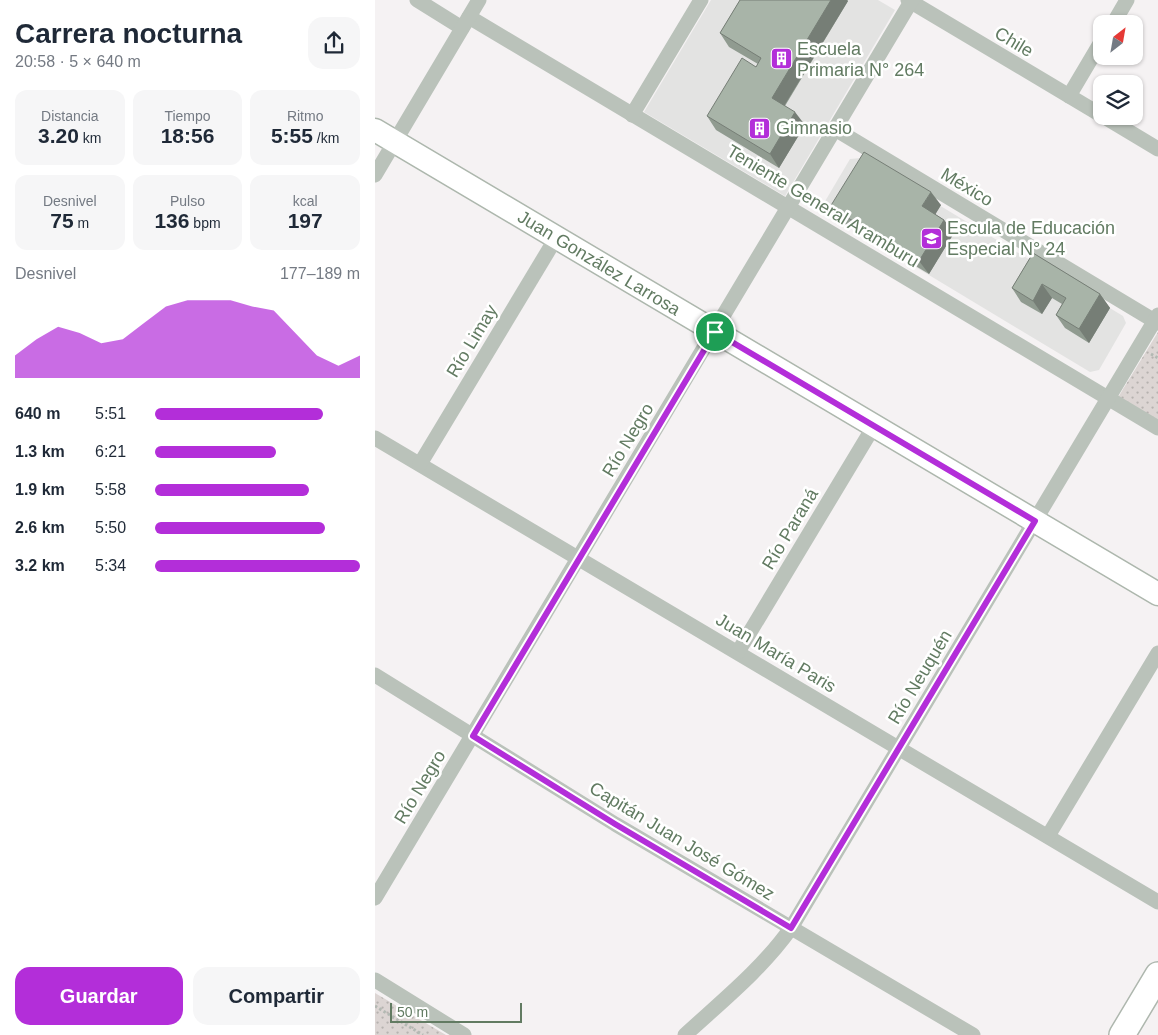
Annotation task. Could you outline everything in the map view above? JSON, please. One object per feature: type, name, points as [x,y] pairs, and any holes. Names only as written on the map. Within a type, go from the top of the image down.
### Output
[{"type":"main road","points":[[1122,1035],[1158,975]]},
{"type":"street","name":"Teniente General Aramburu","points":[[417,0],[465,22],[632,115],[1158,428]]},
{"type":"street","points":[[375,174],[479,0]]},
{"type":"street","points":[[632,115],[701,0]]},
{"type":"street","points":[[1118,15],[1127,0]]},
{"type":"street","name":"Chile","points":[[910,1],[1093,111]]},
{"type":"street","name":"Río Negro","points":[[375,898],[715,332],[910,1]]},
{"type":"street","points":[[1069,96],[1093,56]]},
{"type":"street","name":"Chile","points":[[1117,125],[1158,150]]},
{"type":"street","name":"México","points":[[835,129],[1157,319]]},
{"type":"street","name":"Juan González Larrosa","points":[[375,130],[1158,594]]},
{"type":"street","name":"Río Limay","points":[[420,464],[556,238]]},
{"type":"street","name":"Río Neuquén","points":[[685,1035],[772,954],[791,928],[1157,319]]},
{"type":"street","name":"Río Paraná","points":[[738,652],[874,426]]},
{"type":"street","name":"Juan María Paris","points":[[375,438],[1158,902]]},
{"type":"street","points":[[1048,836],[1158,653]]},
{"type":"street","name":"Capitán Juan José Gómez","points":[[375,675],[607,819],[973,1035]]},
{"type":"street","points":[[375,980],[465,1035]]},
{"type":"path","points":[[1151,354],[1154,348]]},
{"type":"path","points":[[375,1006],[423,1035]]},
{"type":"shaded area","points":[[711,0],[878,0],[895,10],[785,196],[644,112]]},
{"type":"shaded area","name":"Escula de Educación Especial N° 24","points":[[861,158],[1123,316],[1126,323],[1099,370],[1090,372],[826,213],[824,203],[850,159]]},
{"type":"shaded area","points":[[1158,332],[1158,423],[1117,399]]},
{"type":"shaded area","points":[[375,993],[446,1035],[375,1035]]},
{"type":"building","points":[[740,0],[831,0],[772,98],[795,112],[770,154],[707,116],[742,58],[756,67],[761,58],[720,33]]},
{"type":"building","name":"Escula de Educación Especial N° 24","points":[[864,152],[931,192],[922,206],[944,220],[919,261],[830,207]]},
{"type":"building","points":[[1033,253],[1100,294],[1079,329],[1056,315],[1066,298],[1042,284],[1033,301],[1012,288]]},
{"type":"place","name":"Escuela Primaria N° 264","points":[[781,59]]},
{"type":"place","name":"Gimnasio","points":[[760,128]]},
{"type":"place","name":"Escula de Educación Especial N° 24","points":[[931,238]]},
{"type":"route","points":[[715,332],[1035,521],[791,928],[615,824],[473,736],[715,332]]}]
